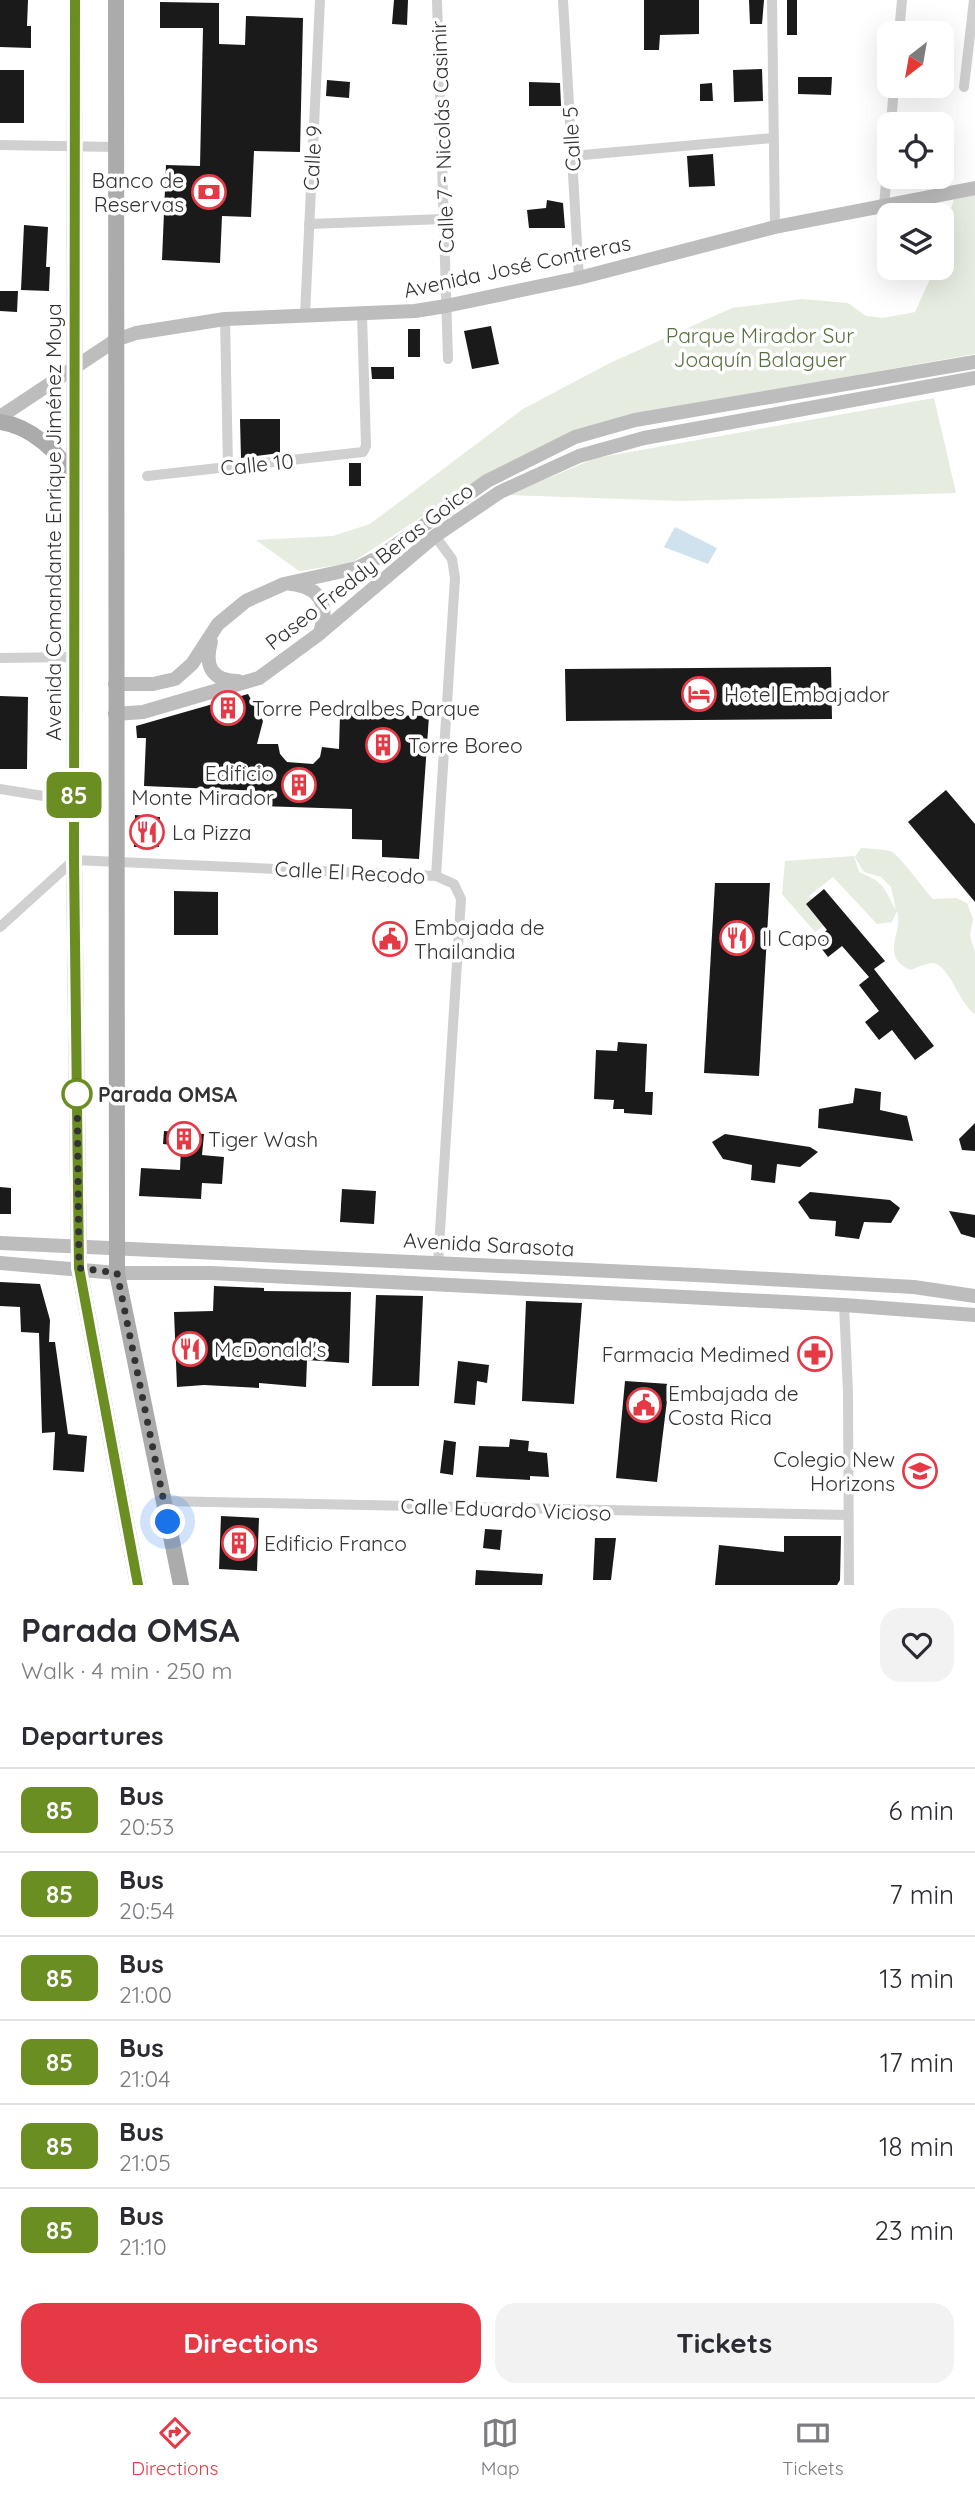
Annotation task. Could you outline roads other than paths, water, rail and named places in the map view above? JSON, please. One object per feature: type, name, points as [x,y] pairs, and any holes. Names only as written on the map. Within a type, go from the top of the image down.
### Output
[{"type":"main road","name":"Avenida Comandante Enrique Jiménez Moya","points":[[75,0],[74,860],[79,1268],[138,1585]]},
{"type":"main road","points":[[116,0],[117,1273],[181,1585]]},
{"type":"main road","name":"Avenida José Contreras","points":[[899,203],[975,188]]},
{"type":"main road","name":"Avenida José Contreras","points":[[0,420],[116,340],[136,334],[225,319],[362,314],[446,306],[579,278],[775,227],[877,207]]},
{"type":"main road","name":"Paseo Freddy Beras Goico","points":[[115,684],[153,684],[175,679],[192,664],[218,624],[246,601],[284,584],[357,568],[379,557],[487,481],[575,437],[635,420],[975,362]]},
{"type":"main road","name":"Paseo Freddy Beras Goico","points":[[115,714],[143,712],[258,678],[319,634],[435,536],[500,492],[579,456],[644,438],[975,377]]},
{"type":"main road","points":[[0,420],[21,428],[43,442],[67,466],[74,482]]},
{"type":"main road","points":[[284,584],[305,586],[319,595],[325,610],[319,634]]},
{"type":"main road","points":[[218,624],[207,657],[211,670],[226,680],[258,678]]},
{"type":"main road","name":"Avenida Sarasota","points":[[0,1243],[914,1287],[975,1296]]},
{"type":"main road","name":"Avenida Sarasota","points":[[0,1263],[117,1273],[211,1273],[844,1305],[975,1315]]},
{"type":"street","name":"Calle 9","points":[[305,315],[320,0]]},
{"type":"street","name":"Calle 7 - Nicolás Casimir","points":[[438,0],[448,359]]},
{"type":"street","name":"Calle 5","points":[[563,0],[579,278]]},
{"type":"street","points":[[772,0],[775,227]]},
{"type":"street","points":[[900,21],[902,0]]},
{"type":"street","points":[[964,87],[974,0]]},
{"type":"street","points":[[572,156],[773,138]]},
{"type":"street","points":[[0,145],[116,147]]},
{"type":"street","points":[[309,224],[444,219]]},
{"type":"street","name":"Calle 10","points":[[147,477],[365,449],[362,314]]},
{"type":"street","points":[[225,319],[228,467]]},
{"type":"street","points":[[435,536],[452,559],[454,578],[436,876]]},
{"type":"street","points":[[0,658],[74,657]]},
{"type":"street","points":[[0,789],[74,801]]},
{"type":"street","points":[[0,928],[74,860]]},
{"type":"street","name":"Calle El Recodo","points":[[74,860],[436,876],[454,884],[461,899],[438,1263]]},
{"type":"street","points":[[844,1305],[849,1585]]},
{"type":"street","name":"Calle Eduardo Vicioso","points":[[164,1501],[849,1515]]},
{"type":"water","points":[[675,527],[717,548],[708,564],[664,547]]},
{"type":"place","name":"Banco de Reservas","points":[[209,192]]},
{"type":"place","name":"Hotel Embajador","points":[[699,694]]},
{"type":"place","name":"Torre Pedralbes Parque","points":[[228,708]]},
{"type":"place","name":"Torre Boreo","points":[[383,745]]},
{"type":"place","name":"Edificio Monte Mirador","points":[[299,785]]},
{"type":"place","name":"La Pizza","points":[[147,832]]},
{"type":"place","name":"Il Capo","points":[[737,938]]},
{"type":"place","name":"Embajada de Thailandia","points":[[390,939]]},
{"type":"place","name":"Parada OMSA","points":[[77,1094]]},
{"type":"place","name":"Tiger Wash","points":[[184,1139]]},
{"type":"place","name":"McDonald's","points":[[190,1349]]},
{"type":"place","name":"Farmacia Medimed","points":[[815,1354]]},
{"type":"place","name":"Embajada de Costa Rica","points":[[644,1405]]},
{"type":"place","name":"Colegio New Horizons","points":[[920,1471]]},
{"type":"place","name":"Edificio Franco","points":[[239,1543]]},
{"type":"park label","name":"Parque Mirador Sur Joaquín Balaguer","points":[[760,347]]}]
